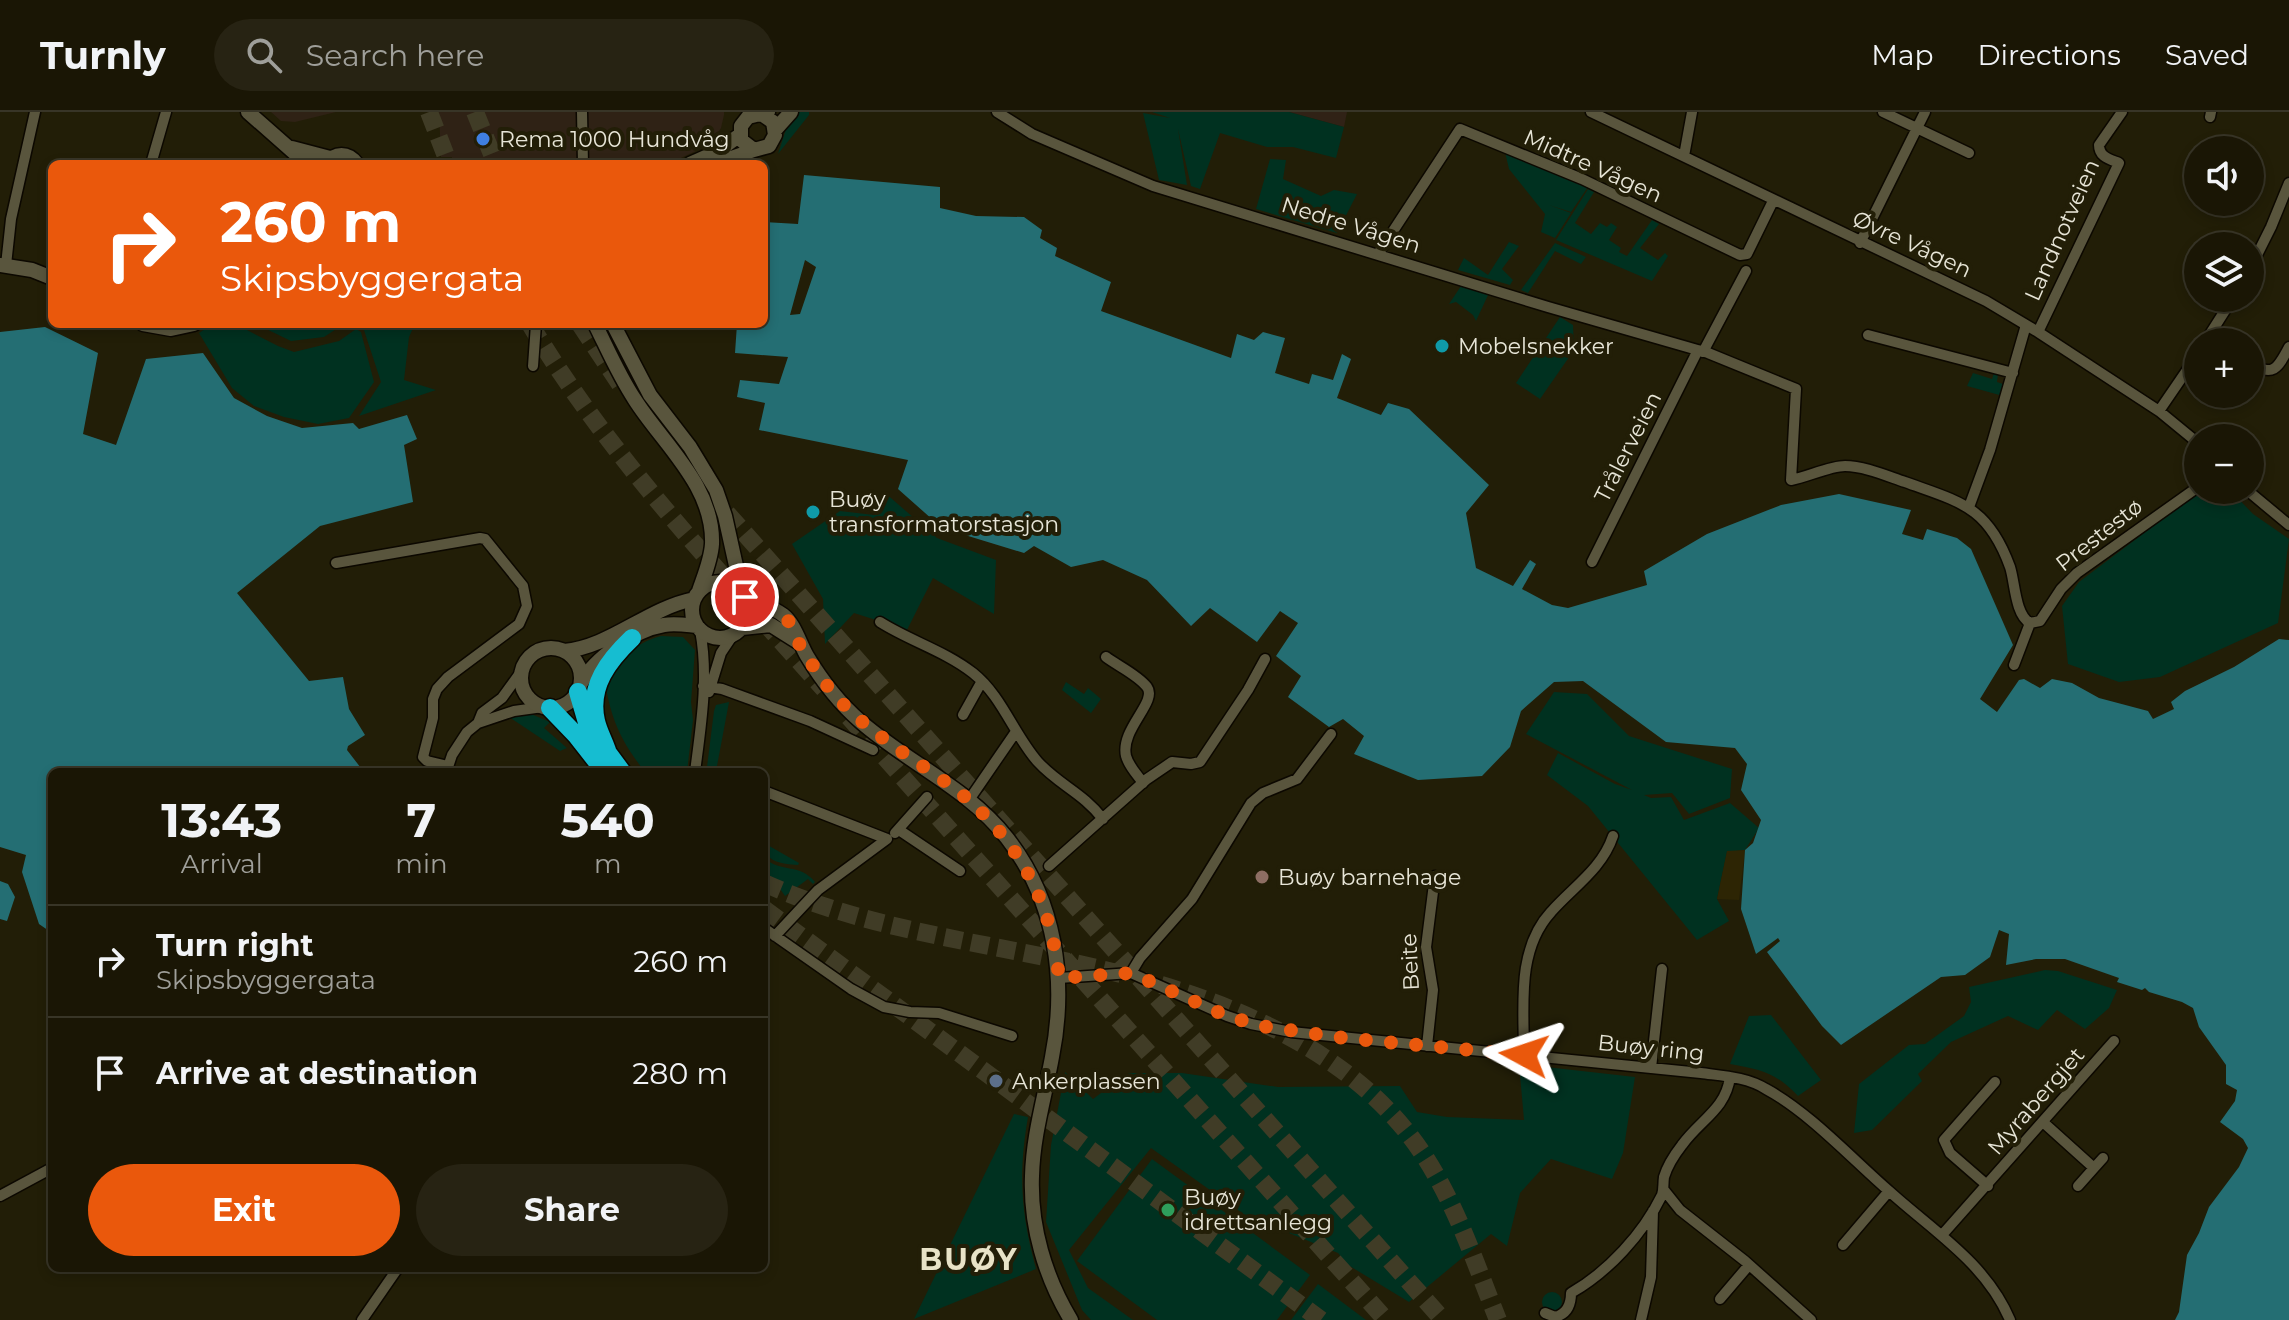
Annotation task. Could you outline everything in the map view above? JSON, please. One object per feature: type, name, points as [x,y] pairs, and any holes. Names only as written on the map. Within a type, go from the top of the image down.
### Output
[{"type":"highway","points":[[607,764],[595,715],[595,694],[610,661],[632,638]]},
{"type":"highway","points":[[579,688],[588,726],[607,764]]},
{"type":"highway","points":[[546,707],[607,764]]},
{"type":"main road","points":[[248,112],[303,160]]},
{"type":"main road","points":[[725,160],[769,146],[775,130],[791,112]]},
{"type":"main road","points":[[699,160],[715,153],[748,117],[762,113],[773,122],[775,130]]},
{"type":"main road","points":[[739,124],[744,144],[754,150]]},
{"type":"main road","points":[[292,148],[325,160]]},
{"type":"main road","points":[[331,160],[347,155],[353,160]]},
{"type":"main road","points":[[3,265],[48,276]]},
{"type":"main road","points":[[597,328],[635,401],[686,469],[700,494],[709,520],[712,541],[692,615],[698,628]]},
{"type":"main road","points":[[615,328],[650,395],[690,447],[716,490],[748,611],[737,632]]},
{"type":"main road","points":[[798,642],[771,625],[716,638],[698,628],[663,625],[632,638],[595,663],[565,704],[546,707],[534,703],[523,688],[523,669],[527,660],[544,649],[564,651],[591,646],[646,616],[697,595],[707,585],[726,583],[783,615],[828,686],[859,720],[969,800],[1006,838],[1031,877],[1051,929],[1059,978],[1057,1025],[1033,1149],[1031,1178],[1035,1227],[1041,1251],[1055,1290],[1071,1320]]},
{"type":"main road","points":[[564,651],[578,665],[579,688]]},
{"type":"street","points":[[3,265],[6,219],[23,176],[35,112]]},
{"type":"street","points":[[152,160],[166,112]]},
{"type":"street","points":[[582,112],[583,160]]},
{"type":"street","name":"Nedre Vågen","points":[[997,112],[1032,134],[1153,186],[1548,307],[1619,325],[1701,351],[1796,389],[1791,480],[1844,466],[1893,477],[1969,507]]},
{"type":"street","name":"Øvre Vågen","points":[[1591,112],[1986,301],[2159,411],[2184,432]]},
{"type":"street","points":[[1684,156],[1692,112]]},
{"type":"street","points":[[1883,112],[1969,153]]},
{"type":"street","points":[[1860,243],[1925,112]]},
{"type":"street","name":"Landnotveien","points":[[2038,332],[2119,163],[2102,156],[2099,145],[2122,112]]},
{"type":"street","name":"Midtre Vågen","points":[[1378,254],[1460,129],[1582,179],[1732,253],[1747,254],[1773,201]]},
{"type":"street","points":[[2264,241],[2289,183]]},
{"type":"street","points":[[1701,351],[1746,271]]},
{"type":"street","points":[[2026,325],[1990,450],[1969,507],[1991,527],[2011,571],[2022,616],[2030,623]]},
{"type":"street","points":[[533,366],[536,328]]},
{"type":"street","points":[[1868,335],[2013,373]]},
{"type":"street","points":[[2264,371],[2270,371],[2279,364],[2289,347]]},
{"type":"street","name":"Trålerveien","points":[[1592,562],[1701,351]]},
{"type":"street","points":[[2159,411],[2184,374]]},
{"type":"street","name":"Prestestø","points":[[2014,665],[2030,623],[2040,621],[2061,589],[2077,573],[2184,497]]},
{"type":"street","points":[[2264,504],[2289,525]]},
{"type":"street","points":[[336,563],[480,538],[485,539],[523,586],[527,606],[519,624],[448,677],[437,689],[423,757],[444,768]]},
{"type":"street","points":[[880,622],[956,662],[982,681],[1015,733],[1047,770],[1081,794],[1103,819]]},
{"type":"street","points":[[698,628],[707,686]]},
{"type":"street","points":[[695,768],[707,686],[721,653],[737,632]]},
{"type":"street","points":[[1106,657],[1146,685],[1150,694],[1149,701],[1127,734],[1125,745],[1129,764],[1143,783]]},
{"type":"street","points":[[1049,866],[1143,783],[1172,762],[1200,762],[1265,659]]},
{"type":"street","points":[[447,768],[458,744],[478,723],[482,713],[502,698],[523,669]]},
{"type":"street","points":[[963,715],[982,681]]},
{"type":"street","points":[[707,686],[810,721],[873,750]]},
{"type":"street","points":[[478,723],[514,711],[546,707]]},
{"type":"street","points":[[969,800],[1015,733]]},
{"type":"street","points":[[1131,973],[1140,958],[1192,899],[1251,803],[1263,793],[1297,779],[1331,734]]},
{"type":"street","points":[[768,793],[887,839]]},
{"type":"street","points":[[775,936],[818,890],[899,830],[927,797]]},
{"type":"street","points":[[899,830],[960,871]]},
{"type":"street","points":[[1524,1055],[1524,979],[1528,956],[1539,927],[1604,857],[1613,836]]},
{"type":"street","name":"Beite","points":[[1427,1046],[1433,990],[1426,947],[1435,876]]},
{"type":"street","points":[[768,931],[851,989],[884,1007],[939,1013],[1012,1036]]},
{"type":"street","points":[[1651,1068],[1662,969]]},
{"type":"street","name":"Buøy ring","points":[[1059,978],[1131,973],[1251,1024],[1291,1032],[1730,1077],[1765,1088],[1786,1102],[1942,1235],[1983,1275],[1998,1295],[2010,1320]]},
{"type":"street","name":"Myrabergjet","points":[[1942,1235],[2114,1041]]},
{"type":"street","points":[[1730,1077],[1724,1100],[1677,1152],[1663,1181],[1664,1190],[1680,1210],[1811,1320]]},
{"type":"street","name":"Myrabergjet","points":[[1988,1186],[1950,1153],[1944,1140],[1995,1082]]},
{"type":"street","points":[[2044,1123],[2094,1168]]},
{"type":"street","points":[[2078,1186],[2103,1158]]},
{"type":"street","points":[[0,1196],[48,1170]]},
{"type":"street","points":[[1545,1313],[1555,1317],[1568,1310],[1571,1293],[1603,1272],[1653,1211],[1664,1190]]},
{"type":"street","points":[[1843,1245],[1889,1191]]},
{"type":"street","points":[[1641,1320],[1651,1277],[1653,1211]]},
{"type":"street","points":[[1720,1299],[1749,1265]]},
{"type":"street","points":[[362,1320],[395,1272]]},
{"type":"shaded area","points":[[271,112],[336,112],[295,122],[281,121]]},
{"type":"shaded area","points":[[439,112],[724,112],[721,128],[711,144],[677,160],[452,160],[452,157],[441,157]]},
{"type":"shaded area","points":[[1289,112],[1347,112],[1344,127]]},
{"type":"green space","points":[[797,112],[809,112],[809,115],[778,154],[787,126]]},
{"type":"green space","points":[[1152,112],[1289,112],[1344,127],[1336,158],[1293,147],[1267,147],[1220,133],[1200,189],[1191,186],[1178,129],[1187,185],[1159,180],[1143,113],[1170,118]]},
{"type":"green space","points":[[1505,152],[1588,187],[1571,212],[1549,205],[1571,213],[1555,238],[1541,232],[1545,214],[1509,169]]},
{"type":"green space","points":[[1270,159],[1286,160],[1283,179],[1321,196],[1334,190],[1357,194],[1337,233],[1256,209]]},
{"type":"green space","points":[[1588,189],[1594,192],[1575,223],[1591,234],[1600,223],[1607,227],[1611,223],[1617,227],[1609,240],[1627,256],[1652,220],[1659,224],[1640,248],[1658,260],[1665,253],[1668,256],[1652,281],[1556,240]]},
{"type":"green space","points":[[1509,242],[1519,246],[1502,269],[1513,280],[1510,285],[1458,270],[1464,258],[1488,275]]},
{"type":"green space","points":[[1555,243],[1586,257],[1581,264],[1555,251],[1528,293],[1521,290]]},
{"type":"green space","points":[[1461,286],[1489,293],[1476,321],[1456,302],[1449,304]]},
{"type":"green space","points":[[1560,317],[1573,325],[1574,350],[1540,399],[1516,383]]},
{"type":"green space","points":[[264,328],[338,328],[324,337],[291,341]]},
{"type":"green space","points":[[363,328],[413,328],[409,337],[404,380],[436,390],[359,416],[381,382]]},
{"type":"green space","points":[[205,329],[245,329],[294,352],[339,341],[356,329],[361,332],[374,382],[349,418],[318,424],[284,417],[254,406],[232,388],[199,333]]},
{"type":"green space","points":[[1973,373],[1992,379],[1994,373],[1998,374],[1997,382],[2006,385],[2003,396],[1967,386]]},
{"type":"green space","points":[[884,492],[937,538],[996,560],[994,614],[933,578],[907,630],[854,613],[825,644],[823,599],[792,544],[840,511],[874,515]]},
{"type":"green space","points":[[2184,503],[2243,504],[2289,539],[2278,623],[2160,677],[2119,682],[2068,664],[2062,606],[2079,582]]},
{"type":"green space","points":[[683,637],[695,650],[691,702],[693,720],[687,768],[642,768],[619,730],[611,709],[605,683],[622,660],[651,639]]},
{"type":"green space","points":[[1066,682],[1084,694],[1088,688],[1101,699],[1091,713],[1062,690]]},
{"type":"green space","points":[[1554,692],[1587,694],[1629,736],[1732,769],[1730,798],[1689,814],[1672,793],[1644,795],[1651,798],[1671,797],[1684,820],[1730,803],[1759,828],[1745,850],[1727,852],[1717,899],[1729,921],[1697,940],[1588,806],[1547,775],[1558,753],[1632,790],[1526,734]]},
{"type":"green space","points":[[729,702],[717,766],[711,768],[707,767],[716,705]]},
{"type":"green space","points":[[531,714],[550,722],[544,728],[567,748],[560,751],[509,717]]},
{"type":"green space","points":[[768,845],[799,863],[780,863],[770,858]]},
{"type":"green space","points":[[768,860],[803,872],[815,882],[813,884],[808,879],[785,896],[776,883],[768,882]]},
{"type":"green space","points":[[2045,970],[2058,971],[2117,990],[2109,1008],[2085,1029],[2057,1010],[2038,1030],[2008,1016],[1951,1042],[1918,1074],[1922,1081],[1872,1130],[1854,1133],[1859,1084],[1909,1045],[1925,1044],[1964,1016],[1971,1002],[1969,987]]},
{"type":"green space","points":[[1771,1015],[1821,1080],[1798,1096],[1767,1073],[1730,1064],[1749,1016]]},
{"type":"green space","points":[[1519,1064],[1635,1077],[1623,1153],[1612,1179],[1551,1159],[1520,1193],[1507,1246],[1491,1234],[1409,1302],[1348,1265],[1338,1253],[1245,1215],[1151,1148],[1069,1250],[1088,1288],[1133,1320],[1091,1320],[1082,1310],[1046,1222],[1051,1145],[1065,1072],[1093,1099],[1128,1073],[1182,1073],[1278,1087],[1400,1086],[1417,1112],[1447,1117],[1524,1120]]},
{"type":"green space","points":[[1014,1114],[1028,1117],[1023,1194],[1036,1269],[914,1319]]},
{"type":"green space","name":"Buøy idrettsanlegg","points":[[1152,1159],[1310,1275],[1277,1320],[1157,1320],[1077,1261]]},
{"type":"green space","points":[[1318,1284],[1366,1320],[1291,1320]]},
{"type":"green space","points":[[1552,1292],[1559,1295],[1562,1302],[1559,1309],[1552,1312],[1545,1309],[1542,1302],[1545,1295]]},
{"type":"sand","points":[[1745,850],[1739,900],[1717,899],[1727,851]]},
{"type":"water","points":[[804,175],[940,187],[940,208],[976,216],[1024,217],[1042,230],[1040,238],[1057,248],[1055,256],[1111,282],[1101,311],[1231,358],[1237,334],[1254,340],[1263,332],[1285,338],[1275,373],[1309,384],[1312,374],[1333,380],[1342,354],[1351,359],[1337,398],[1381,415],[1388,403],[1409,409],[1489,485],[1466,513],[1476,568],[1513,586],[1530,560],[1536,564],[1522,589],[1552,605],[1568,608],[1647,585],[1644,571],[1707,534],[1781,505],[1839,494],[1911,510],[1902,534],[1923,540],[1927,529],[1957,538],[1971,549],[2013,645],[1980,699],[1997,712],[2019,680],[2024,679],[2040,688],[2052,679],[2072,683],[2099,698],[2148,711],[2153,719],[2174,709],[2171,702],[2185,691],[2234,667],[2279,639],[2289,640],[2289,1320],[2175,1320],[2179,1312],[2187,1255],[2209,1207],[2239,1167],[2248,1148],[2243,1139],[2220,1122],[2235,1101],[2237,1090],[2226,1084],[2226,1065],[2199,1027],[2193,1008],[2145,988],[2142,990],[2117,982],[2119,978],[2065,959],[2036,959],[2006,965],[2009,934],[1999,930],[1990,957],[1965,975],[1941,977],[1841,1045],[1822,1026],[1767,952],[1780,941],[1778,938],[1756,954],[1741,909],[1745,850],[1753,843],[1761,820],[1741,790],[1747,764],[1735,748],[1666,742],[1583,681],[1554,682],[1521,711],[1510,747],[1482,776],[1418,780],[1354,754],[1364,736],[1343,719],[1329,727],[1288,697],[1301,676],[1276,656],[1298,623],[1280,611],[1257,642],[1210,608],[1191,626],[1147,580],[1103,560],[1071,567],[1034,546],[1024,553],[942,528],[898,489],[908,460],[759,430],[765,403],[737,397],[740,380],[779,384],[788,357],[735,353],[737,328],[768,328],[768,222],[798,224]],"holes":[[[805,260],[816,267],[800,314],[790,315]]]},
{"type":"water","points":[[45,327],[98,353],[83,434],[116,445],[146,359],[203,353],[234,398],[267,416],[302,428],[353,423],[359,429],[407,415],[417,439],[404,445],[413,502],[320,526],[237,593],[309,681],[343,677],[349,709],[365,735],[348,746],[347,750],[361,768],[48,768],[48,930],[39,924],[22,872],[26,855],[0,847],[0,332]]},
{"type":"water","points":[[0,881],[8,884],[15,897],[7,921],[0,919]]},
{"type":"tunnel","points":[[429,112],[447,160]]},
{"type":"tunnel","points":[[475,112],[494,160]]},
{"type":"tunnel","points":[[533,328],[561,373],[631,468],[824,689]]},
{"type":"tunnel","points":[[583,328],[620,384]]},
{"type":"tunnel","points":[[691,473],[1443,1320]]},
{"type":"tunnel","points":[[849,717],[1386,1320]]},
{"type":"tunnel","points":[[768,885],[808,901],[898,927],[1129,976]]},
{"type":"tunnel","points":[[768,912],[1321,1320]]},
{"type":"tunnel","points":[[1161,985],[1243,1014],[1282,1033],[1355,1080],[1386,1109],[1414,1142],[1438,1179],[1463,1231],[1498,1320]]},
{"type":"place","name":"Rema 1000 Hundvåg","points":[[483,139]]},
{"type":"place","name":"Mobelsnekker","points":[[1442,346]]},
{"type":"place","name":"Buøy transformatorstasjon","points":[[813,512]]},
{"type":"place","name":"Buøy barnehage","points":[[1262,877]]},
{"type":"place","name":"Ankerplassen","points":[[996,1081]]},
{"type":"place","name":"Buøy idrettsanlegg","points":[[1168,1210]]},
{"type":"district","name":"BUØY","points":[[969,1259]]},
{"type":"route","points":[[745,597],[771,608],[788,620],[815,669],[859,720],[946,782],[998,827],[1016,850],[1041,898],[1054,944],[1059,978],[1131,973],[1251,1024],[1291,1032],[1524,1055]]}]
